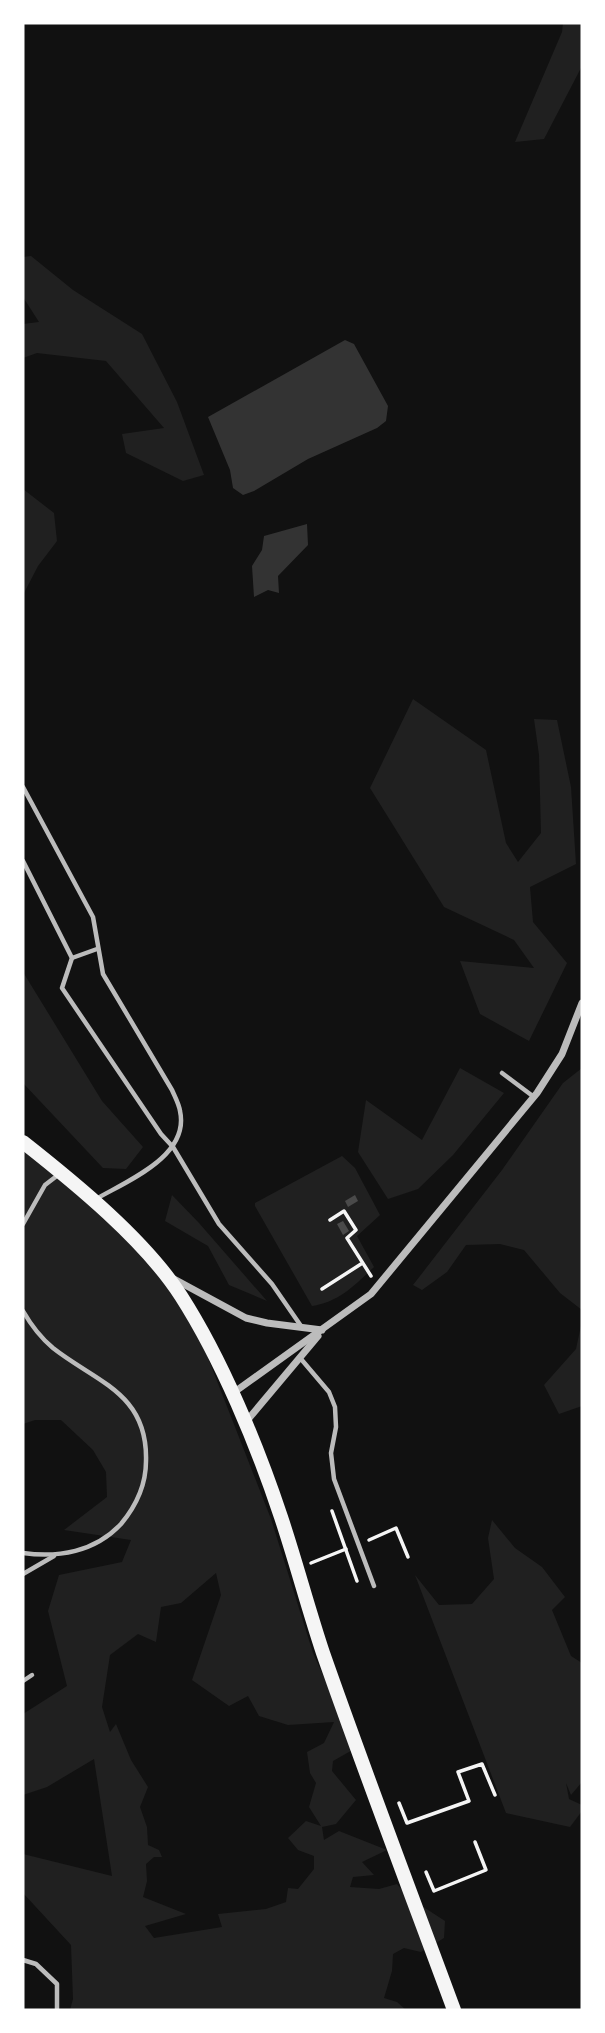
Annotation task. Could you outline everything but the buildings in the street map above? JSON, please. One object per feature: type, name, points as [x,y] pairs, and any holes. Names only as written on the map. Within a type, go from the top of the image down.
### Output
[{"type":"main road","points":[[23,1142],[61,1172],[149,1254],[181,1296],[232,1393],[280,1516],[344,1712],[454,2010]]},
{"type":"street","points":[[232,1393],[371,1294],[534,1097],[562,1054],[582,1003]]},
{"type":"street","points":[[164,1273],[246,1318],[267,1324],[322,1330]]},
{"type":"street","points":[[245,1423],[301,1359],[322,1330]]},
{"type":"lane","points":[[23,787],[93,917],[103,974],[172,1090],[181,1111],[181,1125],[173,1147],[146,1171],[92,1201]]},
{"type":"lane","points":[[23,862],[72,958],[62,988],[161,1134],[173,1147],[219,1224],[272,1284],[303,1328]]},
{"type":"lane","points":[[72,958],[97,949]]},
{"type":"lane","points":[[502,1073],[534,1097]]},
{"type":"lane","points":[[23,1224],[46,1185],[61,1172]]},
{"type":"lane","points":[[23,1311],[40,1336],[54,1348],[118,1392],[140,1424],[146,1450],[141,1491],[126,1518],[115,1530],[92,1545],[55,1556],[23,1574]]},
{"type":"lane","points":[[301,1359],[329,1392],[335,1407],[336,1427],[331,1453],[334,1479],[374,1586]]},
{"type":"lane","points":[[23,1553],[55,1556]]},
{"type":"lane","points":[[23,1681],[32,1675]]},
{"type":"lane","points":[[23,1960],[36,1964],[57,1984],[57,2010]]},
{"type":"path","points":[[331,1220],[344,1211],[356,1230],[346,1238],[371,1277]]},
{"type":"path","points":[[322,1289],[362,1264]]},
{"type":"path","points":[[332,1511],[357,1581]]},
{"type":"path","points":[[372,1550],[368,1540],[396,1528],[408,1557]]},
{"type":"path","points":[[310,1564],[354,1546]]},
{"type":"path","points":[[399,1803],[407,1822],[469,1801],[458,1772],[482,1764],[495,1795]]},
{"type":"path","points":[[426,1872],[434,1891],[486,1870],[475,1842]]},
{"type":"shaded area","points":[[563,23],[582,23],[582,66],[544,139],[515,142],[562,32]]},
{"type":"shaded area","points":[[31,256],[73,290],[142,334],[177,402],[204,475],[183,481],[126,453],[122,434],[164,428],[106,361],[37,353],[23,358],[23,324],[39,322],[23,297],[23,257]]},
{"type":"shaded area","points":[[345,340],[354,344],[388,406],[386,421],[377,428],[308,459],[254,491],[243,495],[233,488],[230,470],[208,417]]},
{"type":"shaded area","points":[[23,489],[54,513],[57,541],[38,566],[23,595]]},
{"type":"shaded area","points":[[307,524],[308,545],[278,576],[279,593],[268,590],[254,597],[252,566],[262,550],[264,536]]},
{"type":"shaded area","points":[[413,699],[486,750],[506,843],[518,862],[541,833],[539,755],[534,719],[557,720],[571,787],[576,864],[530,887],[533,922],[567,963],[529,1041],[480,1014],[460,961],[534,968],[514,940],[444,907],[370,788]]},
{"type":"shaded area","points":[[23,972],[102,1101],[143,1147],[126,1169],[103,1168],[23,1083]]},
{"type":"shaded area","points":[[460,1068],[504,1093],[453,1155],[418,1189],[388,1199],[358,1152],[366,1100],[422,1140]]},
{"type":"shaded area","points":[[582,1068],[582,1310],[560,1293],[524,1250],[500,1244],[466,1245],[447,1272],[422,1290],[413,1285],[502,1170],[563,1083]]},
{"type":"shaded area","points":[[23,1149],[139,1245],[192,1317],[271,1519],[313,1653],[356,1748],[333,1761],[332,1771],[356,1800],[336,1824],[322,1827],[324,1840],[339,1831],[387,1850],[362,1862],[374,1875],[353,1877],[350,1887],[379,1889],[397,1884],[408,1897],[445,1921],[444,1938],[421,1952],[404,1948],[393,1954],[392,1971],[384,1998],[397,2002],[406,2010],[70,2010],[73,1999],[71,1945],[23,1893],[23,1854],[112,1876],[94,1759],[47,1787],[23,1795],[23,1714],[67,1686],[48,1611],[59,1575],[122,1562],[131,1540],[64,1530],[107,1497],[106,1472],[93,1450],[61,1420],[35,1420],[23,1424]],"holes":[[[216,1573],[221,1595],[192,1680],[229,1706],[248,1696],[259,1716],[288,1725],[334,1722],[324,1743],[307,1752],[310,1773],[316,1783],[309,1807],[321,1826],[306,1821],[288,1838],[298,1850],[314,1856],[314,1869],[298,1889],[288,1888],[286,1902],[266,1909],[218,1914],[222,1927],[154,1938],[145,1926],[186,1914],[143,1897],[147,1881],[146,1864],[154,1857],[162,1857],[159,1850],[148,1845],[147,1827],[140,1807],[148,1787],[131,1760],[116,1724],[110,1732],[102,1707],[110,1655],[138,1634],[156,1642],[161,1607],[181,1603]]]},
{"type":"shaded area","points":[[342,1156],[355,1168],[380,1215],[357,1236],[374,1267],[338,1297],[312,1306],[255,1203]]},
{"type":"shaded area","points":[[172,1195],[267,1301],[229,1285],[208,1246],[165,1221]]},
{"type":"shaded area","points":[[582,1321],[582,1406],[559,1414],[544,1385],[576,1349]]},
{"type":"shaded area","points":[[492,1520],[515,1548],[542,1567],[565,1597],[552,1610],[571,1656],[582,1663],[582,1782],[571,1795],[566,1783],[569,1799],[582,1805],[582,1811],[570,1827],[506,1813],[415,1575],[439,1605],[472,1604],[494,1579],[488,1538]]}]
